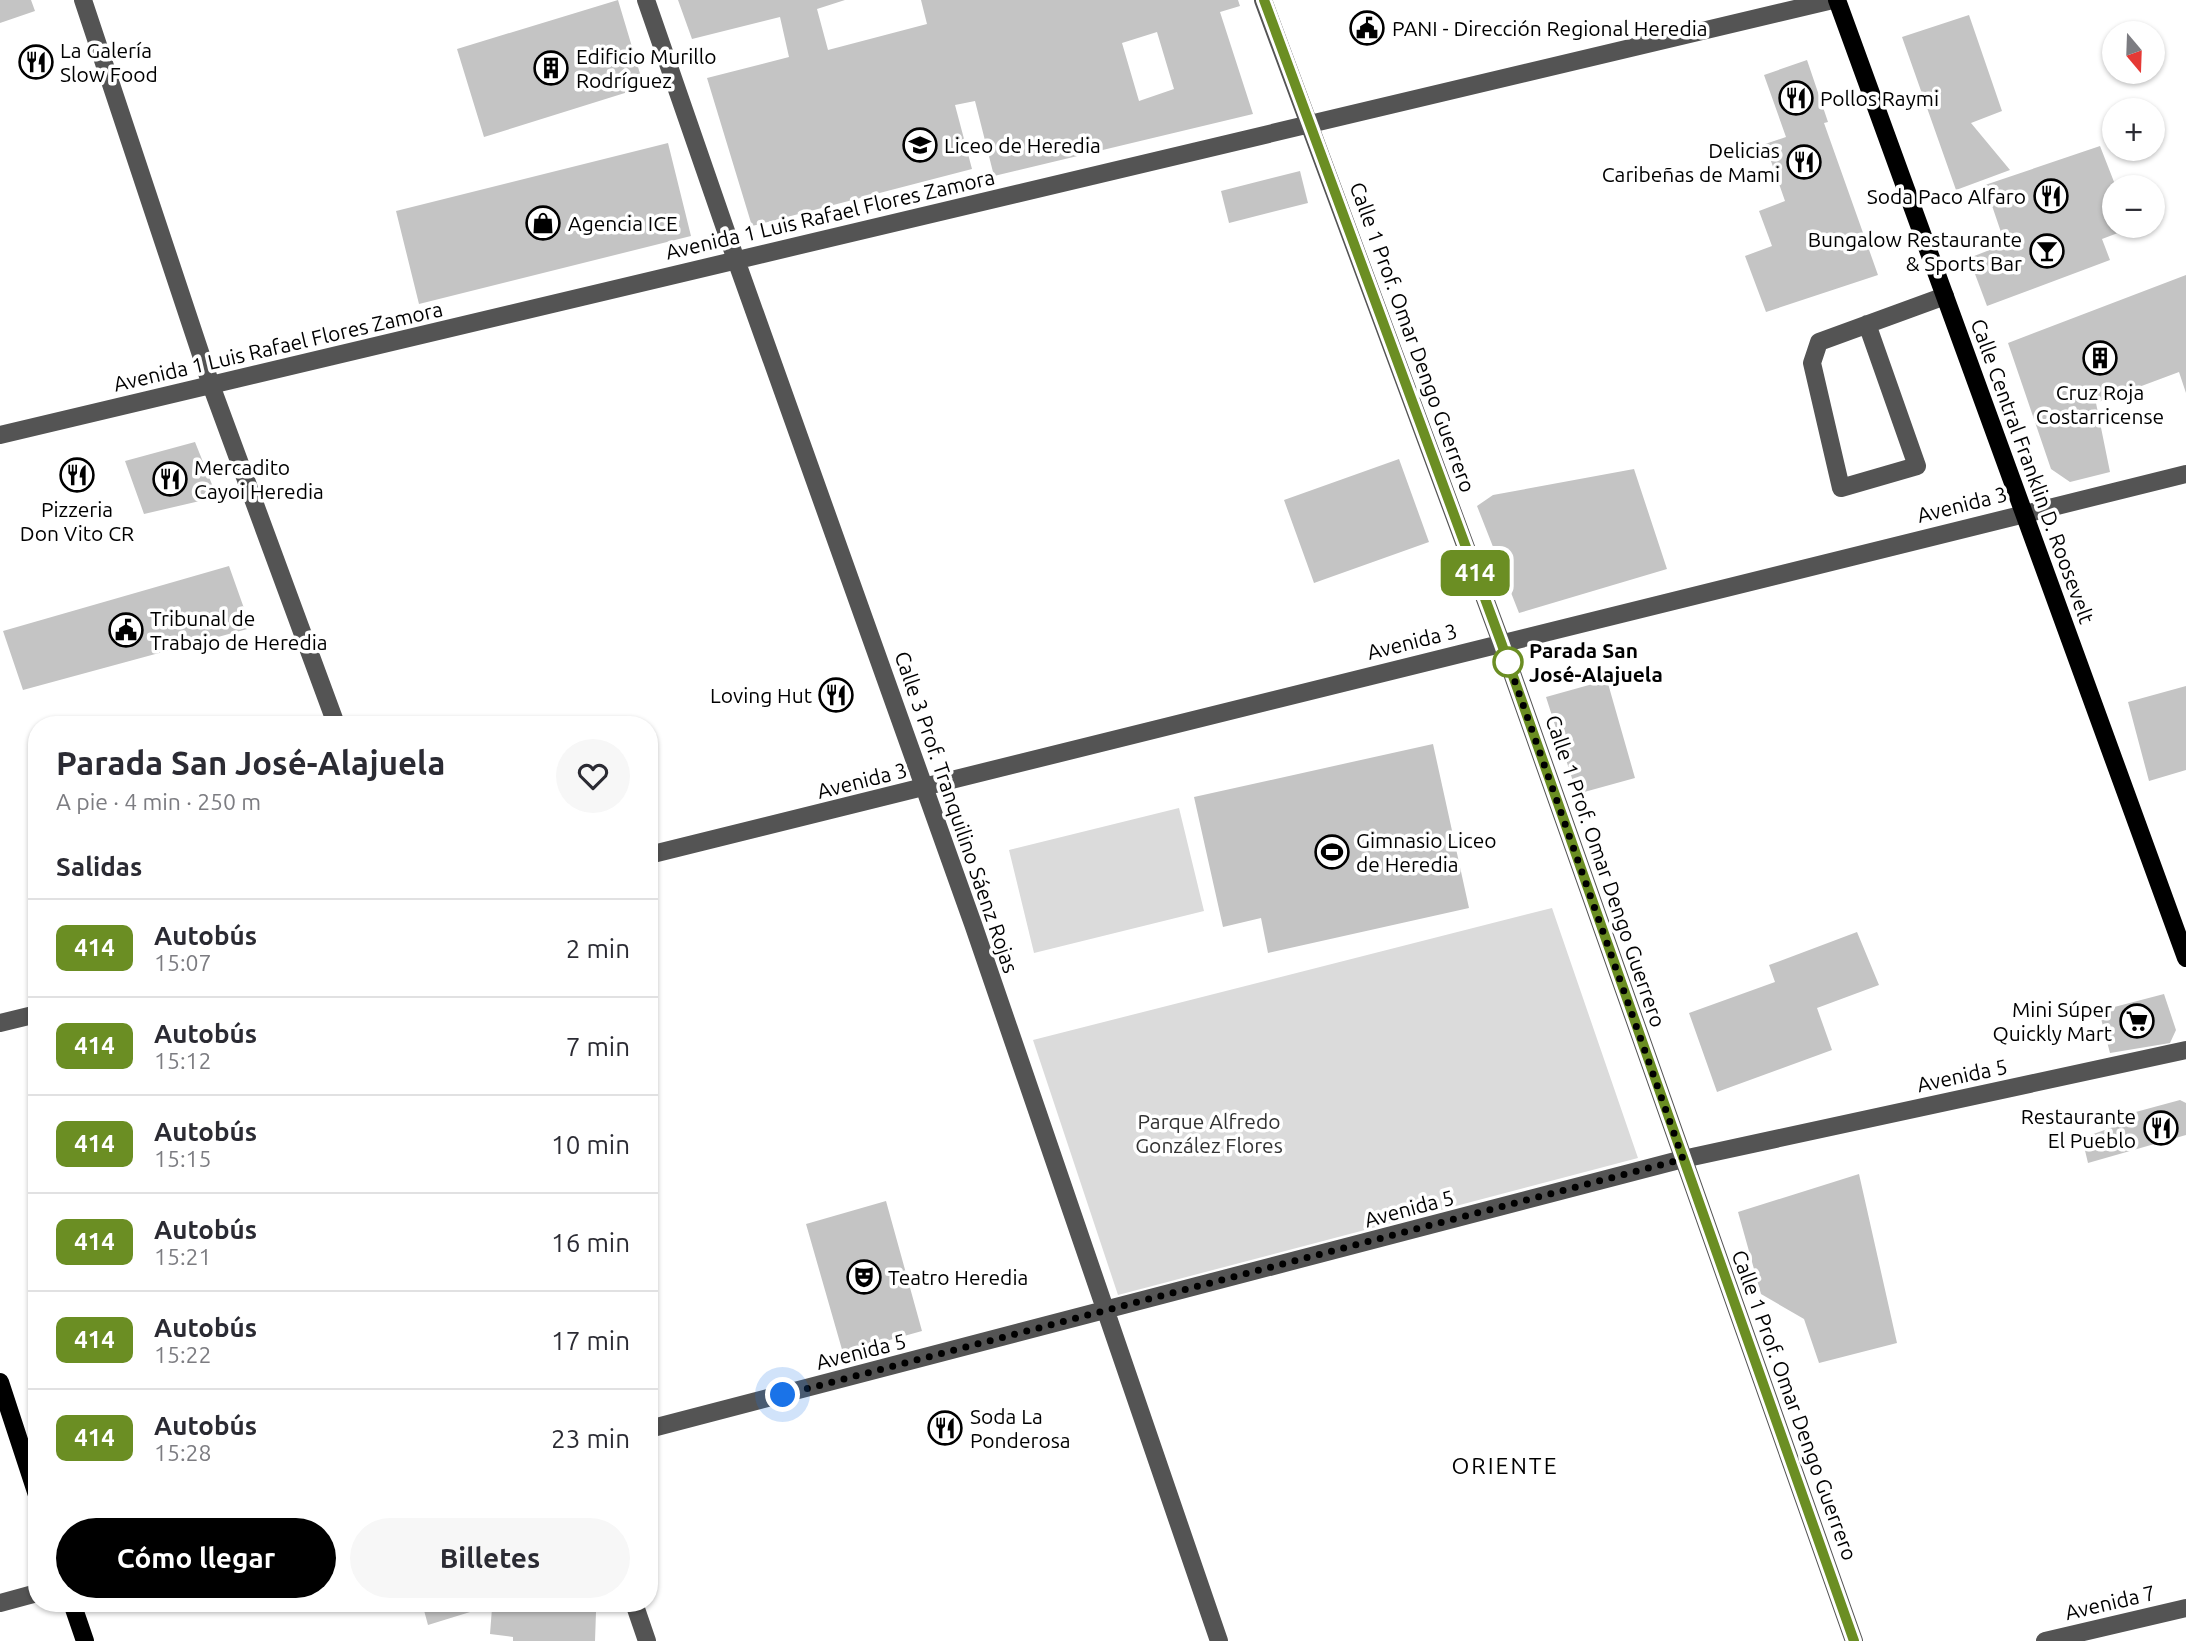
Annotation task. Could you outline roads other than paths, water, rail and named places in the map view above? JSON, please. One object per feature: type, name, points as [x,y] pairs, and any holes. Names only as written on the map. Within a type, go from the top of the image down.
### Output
[{"type":"main road","name":"Calle Central Franklin D. Roosevelt","points":[[1835,0],[2186,958]]},
{"type":"main road","points":[[0,1382],[28,1468]]},
{"type":"main road","points":[[75,1612],[85,1641]]},
{"type":"street","points":[[83,0],[211,385],[333,716]]},
{"type":"street","name":"Calle 3 Prof. Tranquilino Sáenz Rojas","points":[[646,0],[925,788],[1219,1641]]},
{"type":"street","name":"Calle 1 Prof. Omar Dengo Guerrero","points":[[1264,0],[1501,642],[1854,1641]]},
{"type":"street","name":"Avenida 1 Luis Rafael Flores Zamora","points":[[0,435],[1835,0]]},
{"type":"street","points":[[1867,324],[1917,466],[1841,488],[1812,363],[1813,352],[1819,342],[1867,324],[1945,296]]},
{"type":"street","name":"Avenida 3","points":[[658,854],[2024,512],[2186,474]]},
{"type":"street","points":[[0,1023],[28,1016]]},
{"type":"street","name":"Avenida 5","points":[[658,1427],[1106,1312],[1683,1159],[2186,1050]]},
{"type":"street","points":[[0,1603],[28,1595]]},
{"type":"street","name":"Avenida 7","points":[[2045,1641],[2114,1633],[2186,1608]]},
{"type":"street","points":[[637,1612],[647,1641]]},
{"type":"place","name":"PANI - Dirección Regional Heredia","points":[[1367,28]]},
{"type":"place","name":"La Galería Slow Food","points":[[36,62]]},
{"type":"place","name":"Edificio Murillo Rodríguez","points":[[551,68]]},
{"type":"place","name":"Pollos Raymi","points":[[1796,98]]},
{"type":"place","name":"Liceo de Heredia","points":[[920,145]]},
{"type":"place","name":"Delicias Caribeñas de Mami","points":[[1804,162]]},
{"type":"place","name":"Soda Paco Alfaro","points":[[2051,196]]},
{"type":"place","name":"Agencia ICE","points":[[543,223]]},
{"type":"place","name":"Bungalow Restaurante & Sports Bar","points":[[2047,251]]},
{"type":"place","name":"Cruz Roja Costarricense","points":[[2100,358]]},
{"type":"place","name":"Pizzeria Don Vito CR","points":[[77,475]]},
{"type":"place","name":"Mercadito Cayoi Heredia","points":[[170,479]]},
{"type":"place","name":"Tribunal de Trabajo de Heredia","points":[[126,630]]},
{"type":"place","name":"Parada San José-Alajuela","points":[[1508,662]]},
{"type":"place","name":"Loving Hut","points":[[836,695]]},
{"type":"place","name":"Gimnasio Liceo de Heredia","points":[[1332,852]]},
{"type":"place","name":"Mini Súper Quickly Mart","points":[[2137,1021]]},
{"type":"place","name":"Restaurante El Pueblo","points":[[2161,1128]]},
{"type":"place","name":"Teatro Heredia","points":[[864,1277]]},
{"type":"place","name":"Soda La Ponderosa","points":[[945,1428]]},
{"type":"district","name":"ORIENTE","points":[[1505,1465]]},
{"type":"park label","name":"Parque Alfredo González Flores","points":[[1209,1133]]}]
